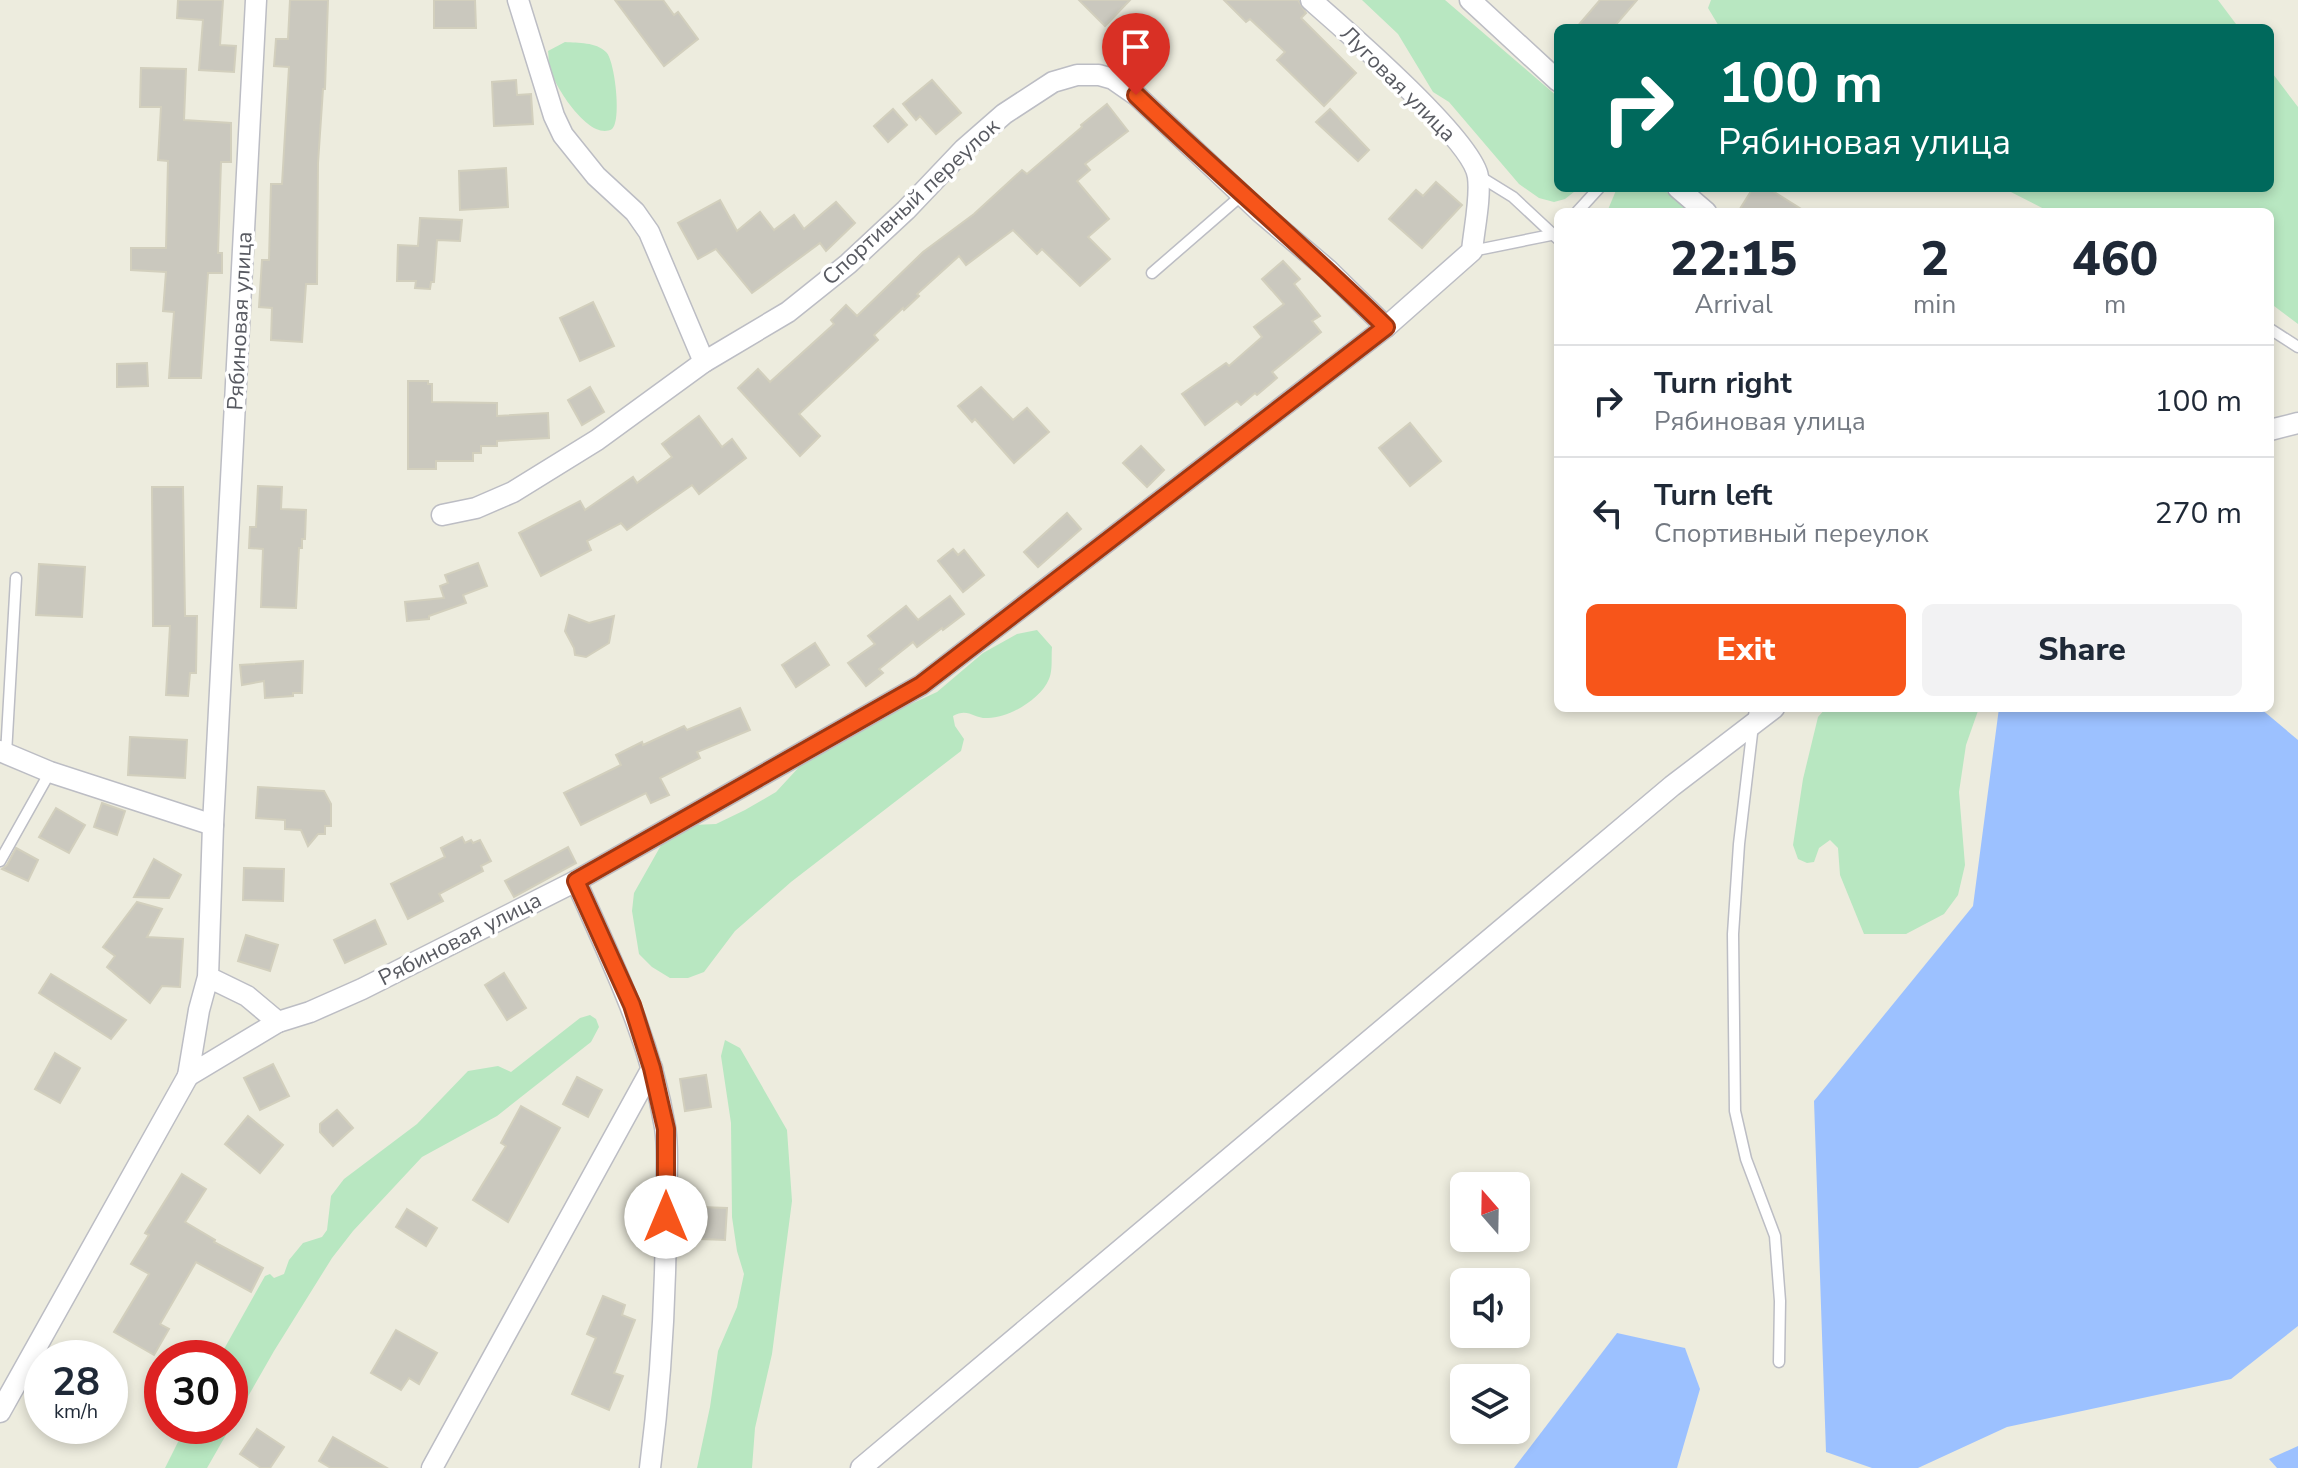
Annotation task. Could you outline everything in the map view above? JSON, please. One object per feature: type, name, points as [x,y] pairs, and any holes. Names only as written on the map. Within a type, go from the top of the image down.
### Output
[{"type":"street","name":"Рябиновая улица","points":[[188,1076],[208,977],[213,825],[256,0]]},
{"type":"street","points":[[518,0],[554,116],[563,135],[596,176],[635,212],[649,232],[704,362]]},
{"type":"street","name":"Луговая улица","points":[[1311,0],[1437,118],[1478,175]]},
{"type":"street","points":[[1470,0],[1554,77]]},
{"type":"street","name":"Спортивный переулок","points":[[442,515],[476,508],[513,492],[597,440],[704,362],[747,339],[805,300],[874,241],[964,149],[1004,114],[1039,89],[1064,77],[1099,75],[1124,86],[1327,269],[1386,327]]},
{"type":"street","points":[[1472,251],[1478,175]]},
{"type":"street","points":[[1683,192],[1701,208]]},
{"type":"street","name":"Рябиновая улица","points":[[188,1076],[278,1022],[362,989],[576,881],[921,685],[1386,327],[1472,251]]},
{"type":"street","points":[[2274,429],[2298,423]]},
{"type":"street","points":[[861,1468],[1755,715]]},
{"type":"street","points":[[3,752],[50,772],[213,825]]},
{"type":"street","points":[[576,881],[632,1005],[652,1068],[666,1129],[666,1246],[650,1468]]},
{"type":"street","points":[[208,977],[247,996],[278,1022]]},
{"type":"street","points":[[432,1468],[652,1068]]},
{"type":"street","points":[[0,1412],[188,1076]]},
{"type":"lane","points":[[1478,175],[1513,197],[1554,233]]},
{"type":"lane","points":[[1581,208],[1595,192]]},
{"type":"lane","points":[[1152,273],[1242,195]]},
{"type":"lane","points":[[1472,251],[1554,237]]},
{"type":"lane","points":[[2274,332],[2298,347]]},
{"type":"lane","points":[[3,752],[16,578]]},
{"type":"lane","points":[[1755,715],[1739,844],[1733,934],[1735,1111],[1746,1159],[1775,1236],[1780,1301],[1779,1362]]},
{"type":"lane","points":[[0,861],[50,772]]},
{"type":"green space","points":[[1362,0],[1445,0],[1554,94],[1554,192],[1574,192],[1554,202],[1539,198],[1519,184],[1449,102],[1433,92],[1398,34]]},
{"type":"green space","points":[[1711,0],[2218,0],[2236,24],[1718,24],[1708,8]]},
{"type":"green space","points":[[565,42],[597,46],[609,57],[617,104],[612,129],[603,131],[584,120],[553,77],[548,51]]},
{"type":"green space","points":[[2274,75],[2298,107],[2298,324],[2274,306],[2274,208],[2042,208],[2011,192],[2274,192]]},
{"type":"green space","points":[[1615,192],[1666,192],[1684,208],[1609,208]]},
{"type":"green space","points":[[1037,630],[1052,647],[1050,675],[1039,694],[1005,715],[983,718],[963,713],[953,716],[955,726],[964,739],[961,751],[791,882],[735,931],[704,972],[688,978],[670,978],[639,954],[632,911],[634,893],[664,840],[693,825],[716,824],[745,810],[776,792],[800,766],[830,741],[937,692],[983,653],[1017,634]]},
{"type":"green space","points":[[1822,712],[1978,712],[1966,745],[1959,792],[1965,865],[1958,895],[1944,914],[1906,934],[1864,934],[1840,875],[1838,848],[1830,840],[1819,848],[1814,862],[1798,859],[1793,845],[1803,779],[1818,717]]},
{"type":"green space","points":[[590,1015],[596,1019],[599,1027],[591,1042],[497,1116],[422,1157],[353,1231],[332,1258],[248,1396],[248,1340],[229,1340],[265,1276],[270,1274],[274,1278],[284,1274],[289,1260],[303,1243],[322,1237],[327,1230],[331,1196],[344,1179],[417,1124],[468,1071],[498,1066],[511,1072],[580,1018]]},
{"type":"green space","points":[[725,1040],[740,1048],[787,1130],[792,1201],[772,1354],[755,1428],[752,1468],[697,1468],[718,1351],[737,1307],[744,1274],[732,1217],[731,1123],[721,1056]]},
{"type":"green space","points":[[177,1444],[221,1444],[207,1468],[165,1468]]},
{"type":"water","points":[[1998,712],[2265,712],[2298,740],[2298,1326],[2231,1379],[2007,1427],[1918,1468],[1872,1468],[1826,1452],[1814,1101],[1973,906]]},
{"type":"water","points":[[1617,1333],[1685,1348],[1700,1389],[1677,1468],[1514,1468]]},
{"type":"water","points":[[2298,1446],[2298,1468],[2277,1468],[2269,1459]]},
{"type":"building","points":[[178,0],[223,0],[220,45],[236,46],[234,72],[199,70],[203,20],[177,18]]},
{"type":"building","points":[[290,0],[328,0],[325,89],[318,163],[317,284],[306,284],[302,342],[271,340],[272,308],[259,307],[262,260],[269,260],[271,184],[282,184],[289,67],[274,66],[276,39],[288,39]]},
{"type":"building","points":[[434,0],[475,0],[476,28],[434,28]]},
{"type":"building","points":[[615,0],[663,0],[674,15],[678,12],[698,39],[664,66]]},
{"type":"building","points":[[1079,0],[1130,0],[1105,26]]},
{"type":"building","points":[[1224,0],[1298,0],[1306,13],[1301,18],[1356,73],[1324,106],[1277,60],[1285,52],[1250,19],[1246,22]]},
{"type":"building","points":[[1600,0],[1637,0],[1616,24],[1579,24]]},
{"type":"building","points":[[141,68],[186,69],[184,120],[231,123],[231,162],[221,162],[218,253],[222,253],[222,273],[208,273],[201,378],[169,378],[174,312],[163,311],[166,272],[131,270],[131,248],[166,248],[168,161],[158,160],[161,107],[140,107]]},
{"type":"building","points":[[516,80],[517,95],[531,94],[533,124],[494,126],[492,82]]},
{"type":"building","points":[[932,80],[961,113],[936,134],[920,116],[916,120],[903,104]]},
{"type":"building","points":[[1107,104],[1128,131],[1085,164],[1090,170],[1077,181],[1109,219],[1088,237],[1110,259],[1080,286],[1042,249],[1037,254],[1013,230],[966,265],[959,256],[874,335],[878,340],[799,414],[820,436],[800,456],[738,388],[758,369],[770,382],[834,324],[831,320],[846,305],[857,316],[923,252],[974,214],[1022,170],[1027,174]]},
{"type":"building","points":[[893,109],[907,125],[888,142],[874,126]]},
{"type":"building","points":[[1330,109],[1369,150],[1358,161],[1316,122]]},
{"type":"building","points":[[506,168],[508,207],[460,210],[459,171]]},
{"type":"building","points":[[1436,182],[1462,205],[1422,248],[1389,219],[1416,190],[1423,196]]},
{"type":"building","points":[[1750,192],[1774,192],[1800,208],[1740,208]]},
{"type":"building","points":[[720,200],[737,231],[760,212],[774,230],[794,215],[804,229],[836,202],[855,223],[826,251],[820,243],[752,293],[716,249],[698,259],[678,223]]},
{"type":"building","points":[[420,218],[462,220],[460,241],[437,240],[434,282],[431,282],[430,289],[415,288],[416,281],[397,281],[398,245],[418,246]]},
{"type":"building","points":[[1283,261],[1300,279],[1294,284],[1320,316],[1312,321],[1321,332],[1272,372],[1277,378],[1257,395],[1255,393],[1241,405],[1237,401],[1205,425],[1182,394],[1226,363],[1229,366],[1262,337],[1254,327],[1284,304],[1262,279]]},
{"type":"building","points":[[593,302],[614,346],[580,361],[560,318]]},
{"type":"building","points":[[147,363],[148,386],[117,387],[117,364]]},
{"type":"building","points":[[408,381],[428,381],[432,384],[432,402],[497,403],[497,416],[548,413],[549,438],[497,441],[497,446],[481,446],[481,453],[473,453],[473,461],[436,461],[436,469],[408,469]]},
{"type":"building","points":[[590,387],[604,412],[582,425],[568,400]]},
{"type":"building","points":[[981,387],[1013,420],[1027,408],[1049,432],[1014,463],[975,419],[972,422],[958,406]]},
{"type":"building","points":[[699,416],[722,447],[732,439],[746,458],[699,494],[692,485],[627,530],[621,523],[587,541],[591,550],[541,576],[519,533],[580,501],[585,510],[633,477],[637,483],[672,457],[662,444]]},
{"type":"building","points":[[1410,423],[1441,461],[1410,486],[1379,448]]},
{"type":"building","points":[[1141,446],[1164,470],[1147,487],[1123,463]]},
{"type":"building","points":[[258,486],[282,487],[281,509],[306,510],[305,539],[302,539],[302,548],[299,548],[296,608],[261,607],[263,549],[249,548],[250,527],[256,527]]},
{"type":"building","points":[[152,487],[183,487],[185,616],[197,616],[196,673],[190,673],[188,696],[166,695],[170,626],[153,626]]},
{"type":"building","points":[[1067,513],[1081,529],[1038,567],[1024,552]]},
{"type":"building","points":[[953,549],[958,555],[964,550],[984,575],[963,592],[938,561]]},
{"type":"building","points":[[478,563],[487,586],[463,595],[466,603],[429,616],[429,619],[407,621],[405,602],[444,598],[440,586],[448,583],[445,575]]},
{"type":"building","points":[[39,564],[85,567],[82,617],[36,615]]},
{"type":"building","points":[[950,596],[964,614],[917,647],[913,642],[879,669],[883,673],[866,686],[848,663],[875,644],[868,636],[906,606],[918,620]]},
{"type":"building","points":[[569,615],[589,623],[614,616],[609,643],[586,657],[575,655],[565,631]]},
{"type":"building","points":[[815,643],[829,665],[796,687],[782,665]]},
{"type":"building","points":[[303,661],[302,693],[265,698],[264,681],[242,685],[240,665]]},
{"type":"building","points":[[740,708],[750,730],[697,752],[700,758],[660,778],[669,795],[651,803],[646,793],[581,825],[564,793],[621,765],[616,755],[642,742],[643,745],[684,726],[687,730]]},
{"type":"building","points":[[130,737],[187,740],[185,778],[128,775]]},
{"type":"building","points":[[258,787],[324,791],[331,804],[331,826],[325,826],[325,834],[318,834],[308,846],[301,830],[285,829],[285,820],[256,818]]},
{"type":"building","points":[[102,803],[125,811],[117,835],[94,827]]},
{"type":"building","points":[[56,808],[85,825],[69,853],[39,837]]},
{"type":"building","points":[[462,837],[465,843],[480,840],[491,861],[481,866],[483,871],[439,894],[443,901],[408,919],[391,884],[445,857],[441,848]]},
{"type":"building","points":[[568,847],[576,863],[514,897],[505,881]]},
{"type":"building","points":[[16,848],[38,860],[28,881],[2,869]]},
{"type":"building","points":[[154,859],[181,875],[169,898],[134,897]]},
{"type":"building","points":[[244,868],[284,869],[283,901],[243,900]]},
{"type":"building","points":[[137,902],[162,909],[147,937],[183,939],[180,987],[162,986],[150,1003],[107,967],[115,956],[103,947]]},
{"type":"building","points":[[375,920],[386,944],[345,963],[334,940]]},
{"type":"building","points":[[246,935],[278,945],[270,971],[238,961]]},
{"type":"building","points":[[504,973],[526,1008],[507,1020],[485,985]]},
{"type":"building","points":[[51,974],[126,1020],[111,1039],[39,993]]},
{"type":"building","points":[[55,1053],[80,1068],[60,1103],[35,1089]]},
{"type":"building","points":[[273,1064],[289,1096],[260,1110],[244,1078]]},
{"type":"building","points":[[706,1075],[711,1107],[685,1111],[680,1079]]},
{"type":"building","points":[[577,1077],[602,1090],[588,1117],[563,1104]]},
{"type":"building","points":[[521,1106],[560,1128],[508,1222],[473,1200],[506,1146],[501,1143]]},
{"type":"building","points":[[337,1110],[353,1128],[333,1146],[320,1132],[320,1124]]},
{"type":"building","points":[[248,1116],[283,1145],[260,1173],[225,1144]]},
{"type":"building","points":[[182,1174],[206,1189],[185,1222],[214,1242],[263,1268],[251,1292],[196,1262],[160,1324],[169,1329],[163,1340],[144,1340],[144,1349],[114,1332],[149,1274],[131,1264],[149,1235],[145,1233]]},
{"type":"building","points":[[701,1207],[727,1208],[725,1240],[700,1239]]},
{"type":"building","points":[[407,1209],[437,1228],[426,1246],[396,1227]]},
{"type":"building","points":[[603,1296],[625,1305],[622,1315],[635,1320],[614,1373],[623,1376],[609,1410],[572,1394],[596,1338],[587,1334]]},
{"type":"building","points":[[396,1330],[437,1353],[419,1384],[409,1378],[401,1390],[371,1373]]},
{"type":"building","points":[[257,1429],[284,1447],[270,1468],[261,1468],[240,1454]]},
{"type":"building","points":[[333,1437],[387,1468],[331,1468],[319,1461]]},
{"type":"route","points":[[666,1217],[666,1129],[652,1068],[632,1005],[576,881],[921,685],[1386,327],[1136,95]]}]
